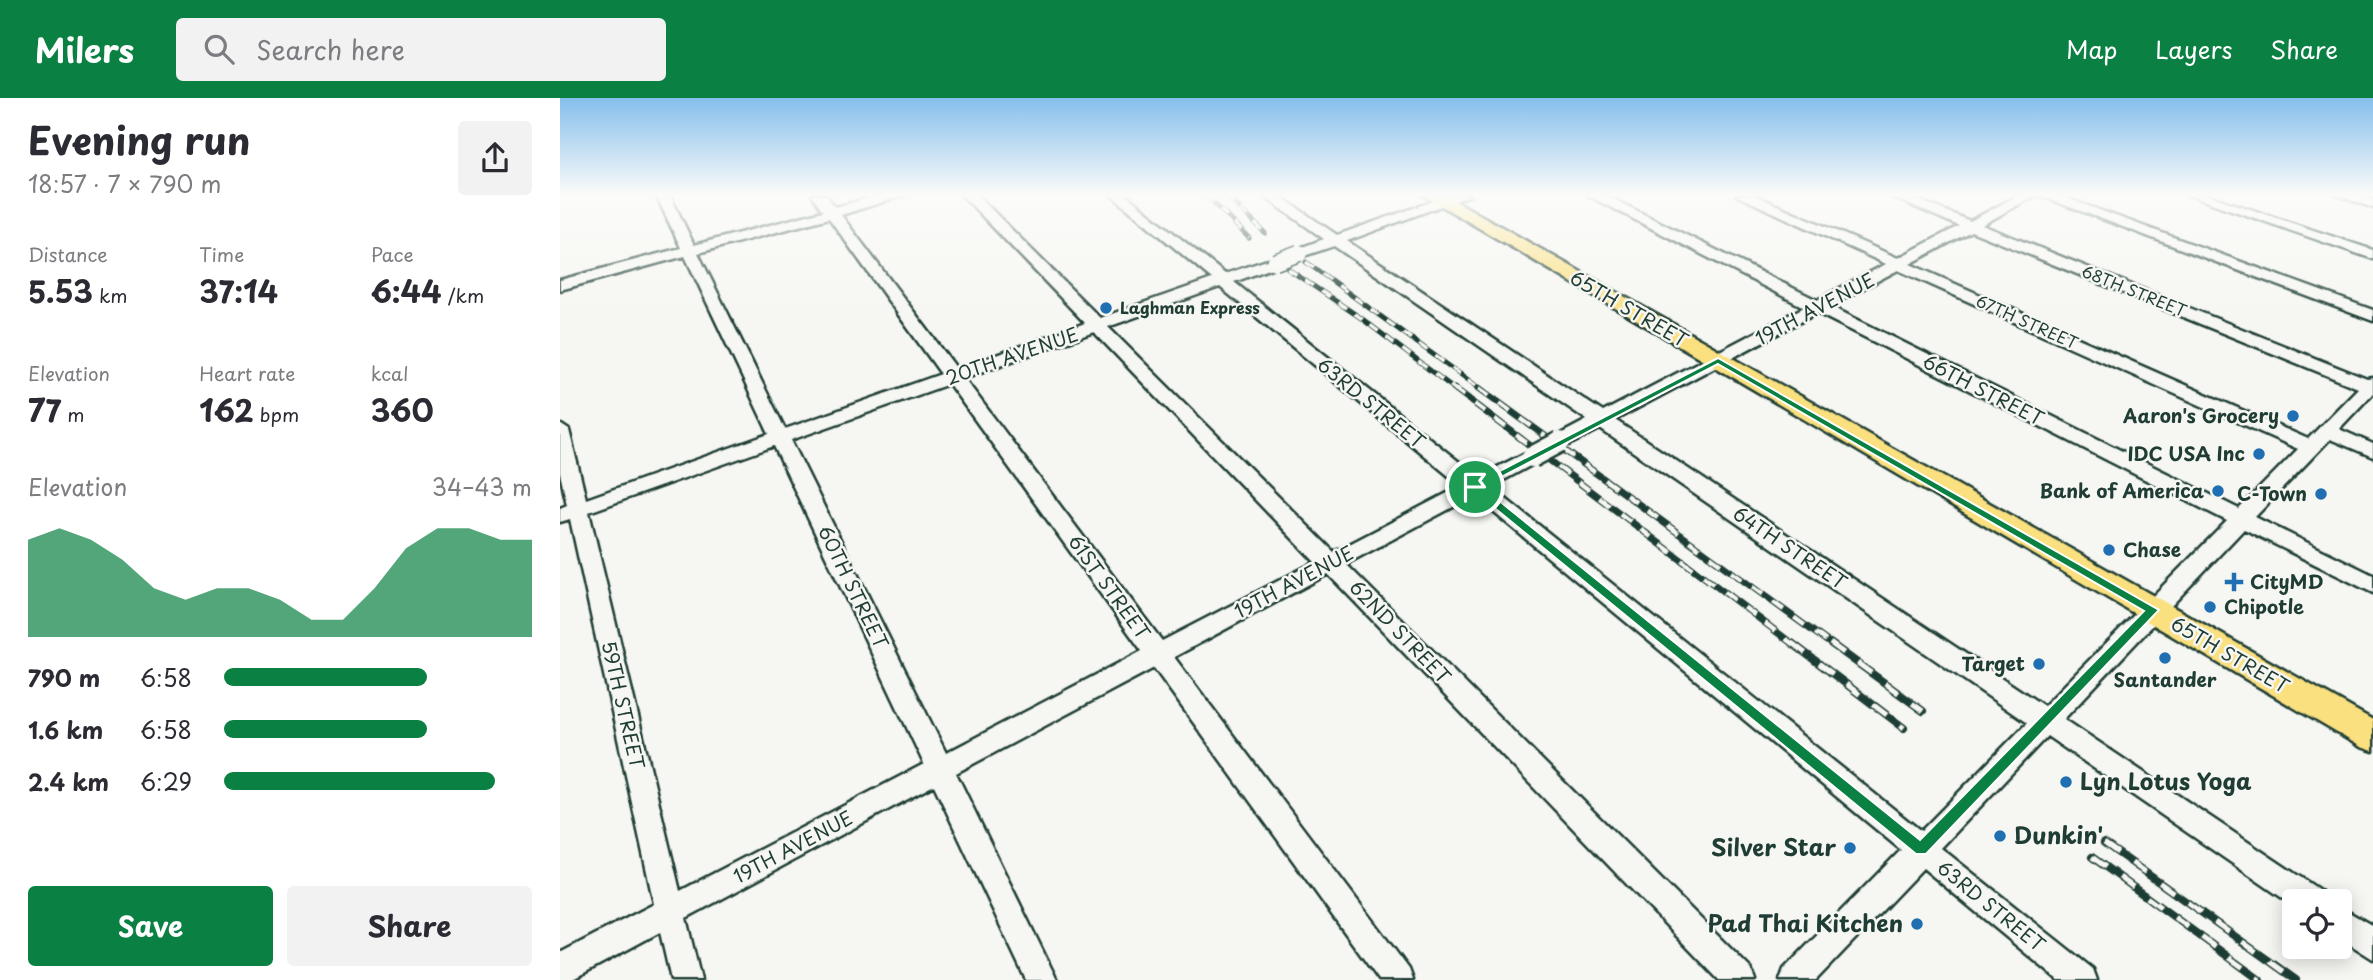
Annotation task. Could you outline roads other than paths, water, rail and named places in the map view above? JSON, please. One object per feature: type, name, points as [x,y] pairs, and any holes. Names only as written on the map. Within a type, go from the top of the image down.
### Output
[{"type":"main road","name":"65TH STREET","points":[[1511,236],[1718,361],[2373,737]]},
{"type":"street","name":"60TH STREET","points":[[683,236],[1042,980]]},
{"type":"street","points":[[560,285],[745,236]]},
{"type":"street","name":"61ST STREET","points":[[849,236],[1398,980]]},
{"type":"street","name":"62ND STREET","points":[[1009,236],[1740,980]]},
{"type":"street","name":"63RD STREET","points":[[1168,236],[2082,980]]},
{"type":"street","name":"64TH STREET","points":[[1330,236],[2293,889]]},
{"type":"street","name":"20TH AVENUE","points":[[569,512],[1346,236]]},
{"type":"street","name":"66TH STREET","points":[[1676,236],[2373,585]]},
{"type":"street","name":"67TH STREET","points":[[1834,236],[2311,448]]},
{"type":"street","name":"19TH AVENUE","points":[[560,969],[1951,236]]},
{"type":"street","name":"68TH STREET","points":[[1996,236],[2372,386]]},
{"type":"street","points":[[2157,236],[2373,316]]},
{"type":"street","points":[[2317,236],[2373,255]]},
{"type":"street","points":[[1795,980],[2372,386]]},
{"type":"street","name":"59TH STREET","points":[[560,430],[569,512],[671,911],[686,980]]},
{"type":"street","points":[[2327,432],[2373,451]]},
{"type":"street","points":[[2352,929],[2373,944]]},
{"type":"railway","points":[[1306,262],[1482,390]]},
{"type":"railway","points":[[1288,269],[1361,318],[1456,390]]},
{"type":"railway","points":[[1454,388],[1794,645]]},
{"type":"railway","points":[[1479,388],[1832,645]]},
{"type":"railway","points":[[1792,643],[1904,728]]},
{"type":"railway","points":[[1830,643],[1923,711]]},
{"type":"railway","points":[[2104,843],[2296,980]]},
{"type":"railway","points":[[2092,857],[2260,980]]},
{"type":"place","name":"Laghman Express","points":[[1106,308]]},
{"type":"place","name":"Aaron's Grocery","points":[[2293,416]]},
{"type":"place","name":"IDC USA Inc","points":[[2259,454]]},
{"type":"place","name":"Bank of America","points":[[2218,491]]},
{"type":"place","name":"C-Town","points":[[2321,494]]},
{"type":"place","name":"Chase","points":[[2109,550]]},
{"type":"place","name":"CityMD","points":[[2234,582]]},
{"type":"place","name":"Chipotle","points":[[2210,607]]},
{"type":"place","name":"Santander","points":[[2165,658]]},
{"type":"place","name":"Target","points":[[2039,664]]},
{"type":"place","name":"Lyn Lotus Yoga","points":[[2066,782]]},
{"type":"place","name":"Dunkin'","points":[[2000,836]]},
{"type":"place","name":"Silver Star","points":[[1850,848]]},
{"type":"place","name":"Pad Thai Kitchen","points":[[1917,924]]}]
